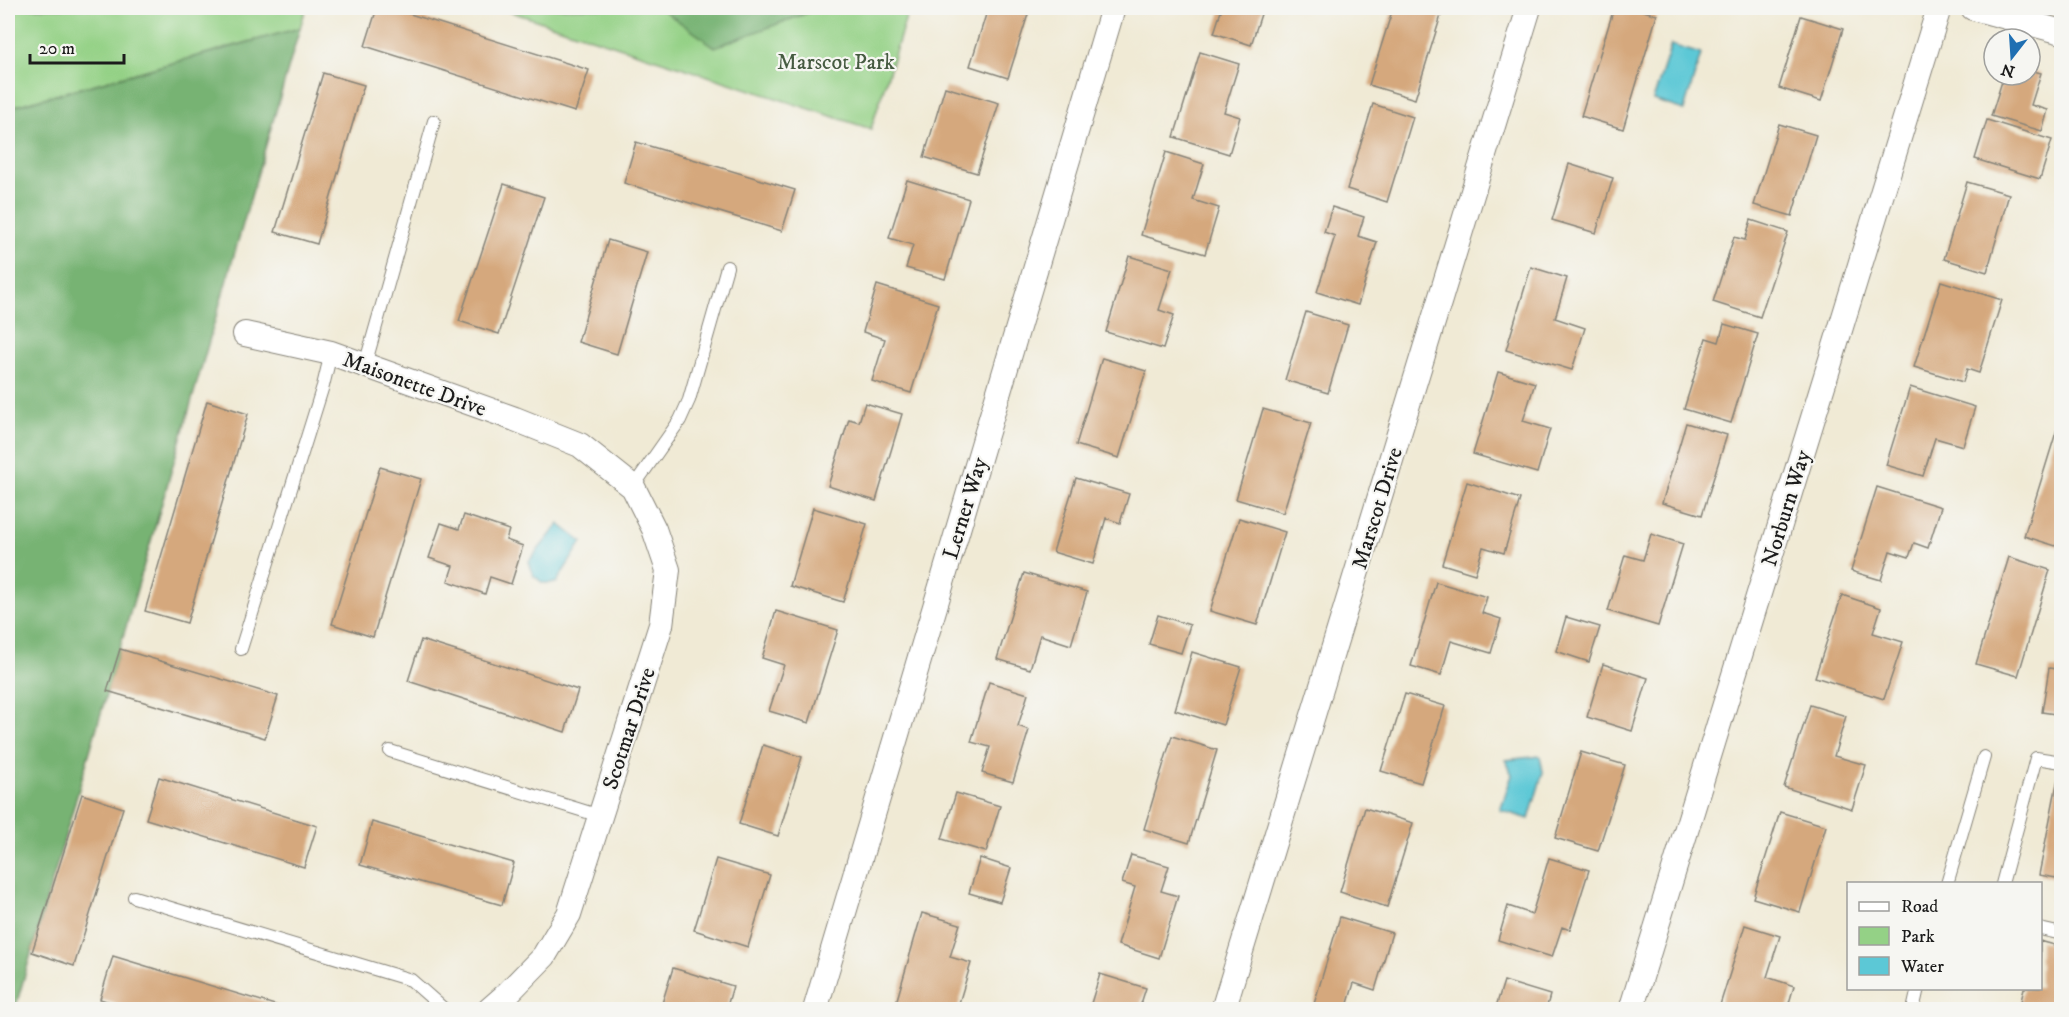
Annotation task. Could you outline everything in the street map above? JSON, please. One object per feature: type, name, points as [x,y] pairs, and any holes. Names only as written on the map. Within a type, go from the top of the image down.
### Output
[{"type":"street","name":"Lerner Way","points":[[815,1010],[1113,8]]},
{"type":"street","name":"Marscot Drive","points":[[1223,1010],[1528,8]]},
{"type":"street","name":"Norburn Way","points":[[1631,1010],[1939,8]]},
{"type":"street","points":[[1973,8],[2061,32]]},
{"type":"street","name":"Maisonette Drive","points":[[245,334],[331,353],[515,419],[580,445]]},
{"type":"street","name":"Scotmar Drive","points":[[489,1010],[544,956],[569,914],[662,624],[668,570],[654,529],[633,487],[580,445]]},
{"type":"lane","points":[[364,365],[434,121]]},
{"type":"lane","points":[[633,487],[680,420],[689,400],[727,267]]},
{"type":"lane","points":[[241,649],[320,398],[331,353]]},
{"type":"lane","points":[[390,751],[600,816]]},
{"type":"lane","points":[[1948,882],[1984,757]]},
{"type":"lane","points":[[2003,882],[2036,758],[2061,762]]},
{"type":"lane","points":[[134,897],[411,980],[445,1010]]},
{"type":"lane","points":[[2042,929],[2061,934]]},
{"type":"lane","points":[[1913,1010],[1918,990]]},
{"type":"green space","points":[[8,8],[306,8],[300,28],[8,108]]},
{"type":"green space","name":"Marscot Park","points":[[499,8],[909,8],[871,129]]},
{"type":"green space","points":[[660,8],[821,8],[715,47]]},
{"type":"green space","points":[[300,28],[15,1009],[8,1010],[8,108]]},
{"type":"water","points":[[1671,45],[1701,54],[1684,110],[1653,100]]},
{"type":"water","points":[[559,524],[582,542],[556,583],[543,583],[533,575],[529,561]]},
{"type":"water","points":[[1540,756],[1543,772],[1529,819],[1500,810],[1512,775],[1506,760]]},
{"type":"building","points":[[377,8],[391,8],[589,70],[575,112],[365,46]]},
{"type":"building","points":[[988,8],[1030,8],[1008,78],[970,66]]},
{"type":"building","points":[[1222,8],[1263,8],[1251,45],[1214,33]]},
{"type":"building","points":[[1393,8],[1443,9],[1415,99],[1369,85]]},
{"type":"building","points":[[1614,8],[1634,8],[1657,15],[1623,129],[1581,116]]},
{"type":"building","points":[[1801,16],[1843,29],[1821,101],[1779,88]]},
{"type":"building","points":[[1200,52],[1239,64],[1224,112],[1240,117],[1229,154],[1174,137]]},
{"type":"building","points":[[323,73],[364,85],[317,244],[275,232]]},
{"type":"building","points":[[945,87],[999,103],[977,173],[924,157]]},
{"type":"building","points":[[2000,87],[2037,87],[2031,105],[2048,110],[2042,131],[1991,116]]},
{"type":"building","points":[[1373,104],[1413,117],[1387,202],[1347,189]]},
{"type":"building","points":[[1987,120],[2052,140],[2040,179],[1975,159]]},
{"type":"building","points":[[1779,124],[1816,135],[1792,216],[1754,205]]},
{"type":"building","points":[[636,142],[795,190],[782,231],[624,183]]},
{"type":"building","points":[[1166,152],[1204,164],[1193,200],[1219,208],[1205,254],[1141,235]]},
{"type":"building","points":[[1569,164],[1613,178],[1596,233],[1552,220]]},
{"type":"building","points":[[907,180],[969,199],[945,279],[906,268],[913,245],[889,238]]},
{"type":"building","points":[[1967,182],[2009,194],[1987,272],[1944,259]]},
{"type":"building","points":[[504,184],[544,197],[499,334],[459,321]]},
{"type":"building","points":[[1332,207],[1364,217],[1358,236],[1377,242],[1358,305],[1317,292],[1335,236],[1324,232]]},
{"type":"building","points":[[1751,220],[1788,232],[1760,317],[1713,302],[1734,237],[1745,240]]},
{"type":"building","points":[[608,240],[647,252],[617,354],[578,342]]},
{"type":"building","points":[[1129,256],[1172,269],[1159,310],[1174,315],[1163,349],[1106,332]]},
{"type":"building","points":[[1531,267],[1567,278],[1555,318],[1585,328],[1572,370],[1506,350]]},
{"type":"building","points":[[1941,281],[2002,300],[1979,373],[1967,369],[1963,382],[1914,367]]},
{"type":"building","points":[[877,285],[938,304],[911,393],[872,381],[885,339],[863,332]]},
{"type":"building","points":[[1306,312],[1348,325],[1328,393],[1285,380]]},
{"type":"building","points":[[1724,324],[1758,334],[1731,423],[1684,409],[1706,338],[1719,342]]},
{"type":"building","points":[[1102,358],[1146,371],[1119,458],[1076,445]]},
{"type":"building","points":[[1498,372],[1535,383],[1523,421],[1550,429],[1537,473],[1473,454]]},
{"type":"building","points":[[1910,387],[1975,407],[1963,446],[1935,438],[1923,476],[1886,465]]},
{"type":"building","points":[[207,401],[248,414],[187,623],[145,611]]},
{"type":"building","points":[[865,403],[902,414],[876,501],[828,486],[849,419],[859,422]]},
{"type":"building","points":[[1263,409],[1311,423],[1283,513],[1236,499]]},
{"type":"building","points":[[2062,416],[2062,548],[2024,536]]},
{"type":"building","points":[[1686,423],[1727,435],[1702,515],[1662,503]]},
{"type":"building","points":[[380,467],[421,479],[373,637],[332,624]]},
{"type":"building","points":[[1076,478],[1129,494],[1120,523],[1106,518],[1093,564],[1053,552]]},
{"type":"building","points":[[1467,482],[1520,499],[1504,553],[1483,547],[1475,574],[1442,564]]},
{"type":"building","points":[[1877,487],[1941,507],[1928,548],[1914,543],[1909,557],[1890,551],[1881,580],[1851,571]]},
{"type":"building","points":[[813,508],[867,524],[843,602],[790,586]]},
{"type":"building","points":[[464,515],[509,530],[506,540],[523,546],[511,584],[490,577],[485,594],[448,581],[453,566],[429,558],[441,523],[459,529]]},
{"type":"building","points":[[1239,518],[1285,532],[1257,625],[1210,611]]},
{"type":"building","points":[[1651,534],[1683,544],[1658,626],[1608,611],[1625,555],[1643,560]]},
{"type":"building","points":[[2009,557],[2050,570],[2018,676],[1976,664]]},
{"type":"building","points":[[1024,573],[1087,592],[1071,645],[1040,635],[1030,669],[997,659]]},
{"type":"building","points":[[1436,582],[1487,597],[1482,613],[1501,619],[1491,653],[1451,641],[1441,675],[1411,666]]},
{"type":"building","points":[[1842,595],[1881,608],[1873,633],[1903,642],[1884,699],[1815,677]]},
{"type":"building","points":[[776,611],[838,630],[809,723],[769,711],[784,665],[762,658]]},
{"type":"building","points":[[1158,615],[1190,625],[1181,653],[1149,644]]},
{"type":"building","points":[[1566,617],[1600,627],[1589,662],[1556,651]]},
{"type":"building","points":[[421,640],[578,690],[565,732],[408,681]]},
{"type":"building","points":[[120,649],[278,696],[265,738],[107,691]]},
{"type":"building","points":[[1192,652],[1241,667],[1223,725],[1175,710]]},
{"type":"building","points":[[1603,664],[1648,678],[1632,731],[1587,717]]},
{"type":"building","points":[[2049,668],[2062,670],[2062,715],[2042,712]]},
{"type":"building","points":[[989,682],[1028,694],[1018,726],[1029,730],[1013,782],[982,773],[990,747],[971,742]]},
{"type":"building","points":[[1405,694],[1445,706],[1421,783],[1381,771]]},
{"type":"building","points":[[1810,705],[1846,716],[1834,756],[1866,765],[1852,809],[1784,787]]},
{"type":"building","points":[[1172,736],[1217,750],[1189,843],[1144,829]]},
{"type":"building","points":[[763,745],[802,757],[778,836],[739,824]]},
{"type":"building","points":[[1581,752],[1625,765],[1598,851],[1555,838]]},
{"type":"building","points":[[159,777],[317,826],[304,867],[146,819]]},
{"type":"building","points":[[2058,778],[2062,778],[2062,879],[2039,875]]},
{"type":"building","points":[[956,793],[1000,806],[986,852],[942,839]]},
{"type":"building","points":[[82,794],[123,808],[74,966],[32,952]]},
{"type":"building","points":[[1365,808],[1413,823],[1387,907],[1340,892]]},
{"type":"building","points":[[1780,812],[1826,826],[1800,912],[1753,898]]},
{"type":"building","points":[[372,822],[514,863],[502,905],[360,865]]},
{"type":"building","points":[[1131,855],[1169,866],[1161,891],[1178,896],[1159,958],[1118,945],[1135,887],[1122,883]]},
{"type":"building","points":[[980,858],[1011,868],[1000,902],[969,893]]},
{"type":"building","points":[[1549,858],[1589,870],[1570,930],[1562,927],[1552,957],[1498,940],[1508,906],[1532,914]]},
{"type":"building","points":[[716,859],[770,875],[748,947],[694,930]]},
{"type":"building","points":[[922,913],[960,924],[950,957],[971,963],[957,1010],[918,1010],[896,1003]]},
{"type":"building","points":[[1340,917],[1392,933],[1375,990],[1354,983],[1346,1010],[1331,1010],[1314,1004]]},
{"type":"building","points":[[1745,925],[1780,936],[1767,977],[1794,986],[1787,1010],[1735,1010],[1720,1005]]},
{"type":"building","points":[[2042,942],[2062,947],[2062,1010],[2019,1010],[2024,990],[2042,990]]},
{"type":"building","points":[[113,956],[288,1010],[135,1010],[100,999]]},
{"type":"building","points":[[673,968],[733,986],[726,1010],[660,1010]]},
{"type":"building","points":[[1100,974],[1146,988],[1139,1010],[1089,1010]]},
{"type":"building","points":[[1504,981],[1550,995],[1546,1010],[1495,1010]]}]
